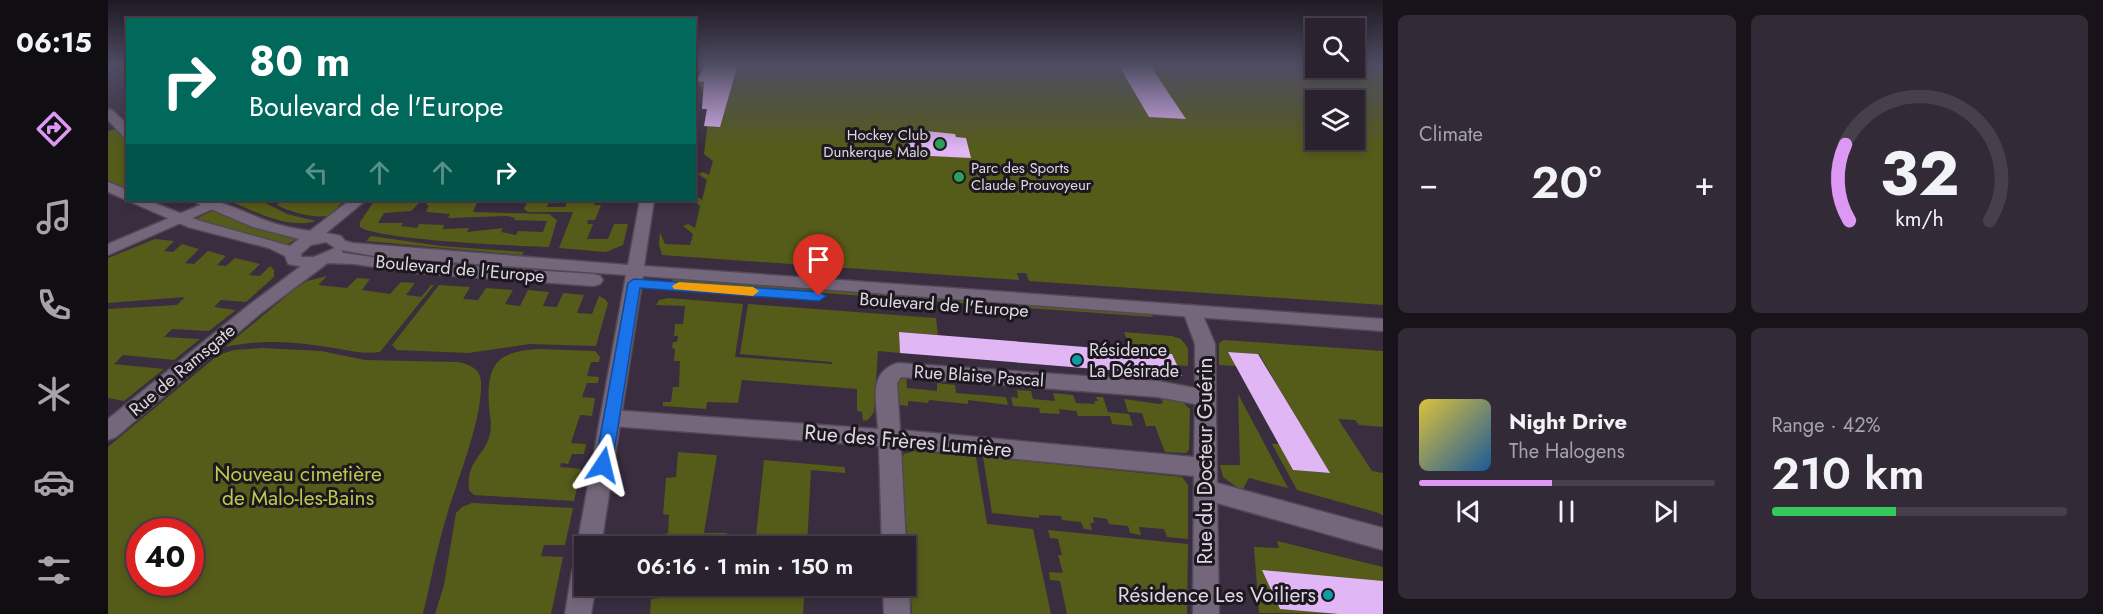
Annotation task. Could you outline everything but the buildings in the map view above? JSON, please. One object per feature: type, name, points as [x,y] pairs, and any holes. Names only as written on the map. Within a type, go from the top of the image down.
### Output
[{"type":"street","points":[[108,113],[126,131]]},
{"type":"street","points":[[108,186],[126,195]]},
{"type":"street","points":[[137,201],[181,219],[282,248],[294,257]]},
{"type":"street","name":"Rue de Ramsgate","points":[[108,431],[255,309],[337,251],[340,228],[358,201]]},
{"type":"street","name":"Rue de Ramsgate","points":[[255,309],[287,276],[294,257],[358,201]]},
{"type":"street","points":[[591,536],[647,201]]},
{"type":"street","points":[[108,250],[181,219],[207,202],[261,224],[314,238]]},
{"type":"street","name":"Boulevard de l'Europe","points":[[314,238],[380,252],[635,277],[1195,317],[1383,325]]},
{"type":"street","name":"Boulevard de l'Europe","points":[[294,257],[305,264],[323,260],[358,260],[416,268],[635,277]]},
{"type":"street","name":"Boulevard de l'Europe","points":[[1195,317],[1383,336]]},
{"type":"street","name":"Rue du Docteur Guérin","points":[[1195,317],[1205,344],[1206,614]]},
{"type":"street","name":"Rue Blaise Pascal","points":[[893,536],[887,380],[889,375],[898,370],[1158,389],[1205,398]]},
{"type":"street","name":"Rue des Frères Lumière","points":[[611,418],[888,438],[1204,478],[1383,539]]},
{"type":"street","points":[[578,614],[581,596]]},
{"type":"street","points":[[896,596],[897,614]]},
{"type":"green space","name":"Parc des Sports Claude Prouvoyeur","points":[[703,93],[1305,93],[1305,150],[1365,150],[1365,93],[1383,93],[1383,305],[1029,281],[1026,273],[1017,273],[1019,280],[662,255],[659,245],[660,232],[665,244],[690,245],[693,234],[683,226],[688,224],[695,228],[700,206],[694,201],[696,196],[702,200],[707,180],[698,174],[703,172],[709,175],[713,161],[704,154],[707,126],[704,126],[707,109],[702,109]]},
{"type":"green space","points":[[118,128],[126,140],[126,191],[108,182],[108,131]]},
{"type":"green space","points":[[230,201],[262,201],[287,214],[316,221],[294,223],[259,214]]},
{"type":"green space","points":[[280,201],[343,201],[330,216],[309,216],[277,205]]},
{"type":"green space","points":[[374,201],[410,203],[421,201],[411,211],[384,213],[378,223],[403,223],[401,226],[417,228],[419,224],[444,225],[443,229],[469,228],[467,232],[503,228],[501,232],[516,235],[518,231],[543,232],[547,221],[514,220],[515,218],[507,216],[448,218],[450,214],[426,212],[428,201],[466,203],[478,201],[473,212],[549,214],[557,220],[549,247],[420,239],[372,232],[360,227],[360,222]]},
{"type":"green space","points":[[528,201],[549,201],[547,207],[565,207],[568,201],[595,201],[594,205],[601,205],[595,220],[588,220],[587,224],[593,224],[587,239],[608,239],[614,224],[628,224],[623,245],[606,252],[559,248],[573,212],[528,212],[524,209]]},
{"type":"green space","points":[[212,211],[218,211],[293,237],[295,240],[285,245],[197,221],[199,217]]},
{"type":"green space","points":[[371,236],[441,246],[524,252],[522,255],[366,241]]},
{"type":"green space","points":[[155,239],[174,241],[164,251],[173,252],[182,244],[199,249],[185,263],[194,264],[208,251],[226,256],[217,265],[226,266],[235,258],[260,264],[249,275],[260,276],[270,266],[274,270],[274,277],[246,302],[221,300],[214,307],[236,310],[209,331],[172,329],[164,337],[200,339],[174,360],[123,355],[114,364],[164,369],[124,401],[108,398],[108,309],[177,305],[185,297],[108,303],[108,258]]},
{"type":"green space","points":[[357,253],[602,273],[601,278],[414,264],[354,256]]},
{"type":"green space","points":[[327,276],[318,285],[347,288],[357,278],[370,279],[362,290],[390,294],[401,282],[415,283],[406,295],[421,297],[431,285],[434,285],[380,352],[358,352],[284,342],[260,342],[225,347],[296,288],[307,281]]},
{"type":"green space","points":[[673,278],[905,294],[905,299],[672,282]]},
{"type":"green space","points":[[439,285],[470,287],[463,299],[478,300],[486,288],[513,290],[505,304],[520,306],[528,290],[549,292],[543,306],[557,307],[563,293],[584,295],[577,313],[592,314],[599,296],[608,303],[596,346],[530,344],[468,353],[397,350],[392,345]]},
{"type":"green space","points":[[914,295],[1150,311],[1153,317],[915,300]]},
{"type":"green space","points":[[668,298],[743,304],[735,357],[832,364],[832,362],[740,354],[748,304],[936,318],[938,335],[899,332],[900,353],[878,351],[874,412],[868,420],[863,421],[862,412],[857,411],[857,389],[742,380],[738,403],[707,402],[706,409],[663,406],[663,402],[671,402],[673,387],[679,387],[680,361],[674,361],[675,349],[672,348],[678,336],[674,336],[675,324],[683,324],[685,306],[656,305],[659,300]]},
{"type":"green space","points":[[1124,332],[1172,336],[1181,339],[1188,348],[1188,366],[1177,365],[1172,354],[1131,351]]},
{"type":"green space","points":[[1224,340],[1383,351],[1383,427],[1359,425],[1355,420],[1338,419],[1372,471],[1383,473],[1383,516],[1297,490],[1272,444],[1279,444],[1293,470],[1329,473],[1259,354],[1228,352],[1236,366],[1219,365],[1219,343]]},
{"type":"green space","name":"Nouveau cimetière de Malo-les-Bains","points":[[263,348],[321,351],[365,360],[458,362],[476,370],[481,381],[478,412],[469,448],[443,527],[423,614],[108,614],[108,447],[218,355],[234,350]]},
{"type":"green space","points":[[526,350],[595,351],[600,357],[599,362],[591,362],[587,376],[599,377],[598,383],[587,383],[582,397],[595,398],[592,416],[580,415],[571,443],[586,444],[584,454],[572,454],[568,464],[561,463],[560,467],[581,469],[574,501],[474,495],[469,490],[470,472],[490,434],[489,392],[493,370],[505,357]]},
{"type":"green space","points":[[906,375],[907,388],[937,391],[937,383],[955,385],[956,393],[1006,397],[1008,405],[968,400],[968,404],[929,400],[928,403],[908,401],[908,406],[899,405],[897,382]]},
{"type":"green space","points":[[1017,390],[1031,391],[1033,399],[1055,401],[1053,393],[1073,395],[1076,403],[1095,404],[1094,401],[1098,401],[1096,397],[1103,397],[1108,412],[1129,414],[1133,426],[1112,424],[1110,416],[1078,416],[1076,411],[1059,409],[1060,414],[1040,413],[1039,408],[1013,406],[1011,397],[1018,398]]},
{"type":"green space","points":[[1238,394],[1288,488],[1249,478],[1242,491],[1223,477],[1220,465],[1240,465]]},
{"type":"green space","points":[[1160,396],[1179,399],[1190,409],[1189,450],[1186,453],[1165,452],[1155,426],[1146,426],[1142,413],[1128,412],[1124,399],[1159,404],[1163,403]]},
{"type":"green space","points":[[913,451],[976,457],[987,524],[1033,529],[1051,614],[912,614],[911,596],[916,596],[916,536],[907,536],[902,459],[904,454]]},
{"type":"green space","points":[[678,452],[717,455],[704,533],[727,533],[727,536],[664,536],[668,533],[669,515],[663,514],[666,478],[676,477]]},
{"type":"green space","points":[[983,457],[1182,477],[1188,485],[1188,539],[1167,537],[1164,529],[1139,527],[1141,535],[1130,533],[1128,526],[1109,524],[1107,519],[1093,517],[1094,523],[1090,523],[1092,530],[1084,529],[1081,522],[1062,520],[1061,516],[1039,515],[1039,518],[992,513]]},
{"type":"green space","points":[[764,460],[845,467],[845,473],[811,470],[808,536],[756,536]]},
{"type":"green space","points":[[472,503],[573,508],[565,545],[544,545],[541,556],[563,557],[551,614],[435,614],[444,585],[456,513],[462,507]]},
{"type":"green space","points":[[1048,530],[1188,544],[1187,614],[1067,614],[1060,581],[1050,580],[1049,572],[1063,573],[1058,555],[1062,555],[1058,539],[1050,538]]},
{"type":"green space","points":[[1277,541],[1383,567],[1383,614],[1259,613],[1254,547],[1279,548]]},
{"type":"green space","points":[[661,596],[804,596],[803,614],[650,614],[651,599],[661,598]]},
{"type":"slow traffic","points":[[679,286],[753,291]]},
{"type":"place","name":"Hockey Club Dunkerque Malo","points":[[940,144]]},
{"type":"place","name":"Parc des Sports Claude Prouvoyeur","points":[[959,177]]},
{"type":"place","name":"Résidence La Désirade","points":[[1077,360]]},
{"type":"place","name":"Résidence Les Voiliers","points":[[1328,595]]},
{"type":"route","points":[[603,465],[634,283],[819,296]]}]
